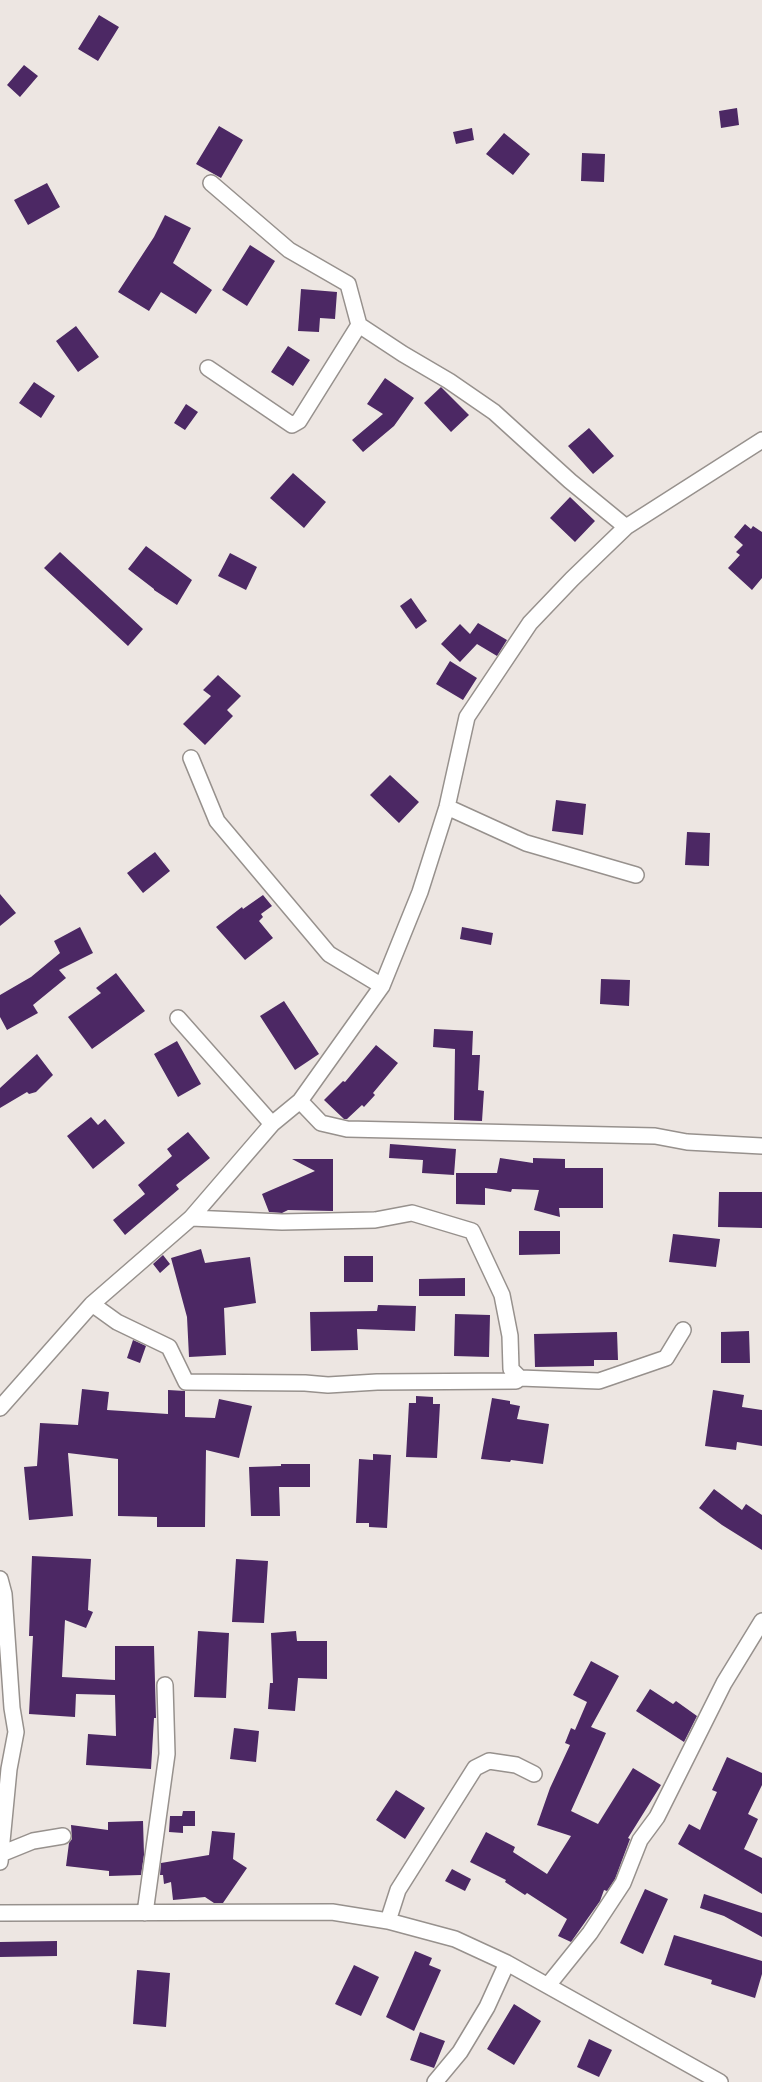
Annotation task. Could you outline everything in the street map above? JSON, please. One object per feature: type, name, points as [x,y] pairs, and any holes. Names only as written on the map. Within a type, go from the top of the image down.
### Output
[{"type":"street","points":[[211,183],[289,250],[348,284],[359,325],[449,381],[494,412],[570,481],[626,527]]},
{"type":"street","points":[[208,368],[292,425],[299,421],[359,325]]},
{"type":"street","points":[[0,1408],[92,1304],[191,1218],[272,1124],[300,1101],[382,986],[420,892],[447,807],[467,717],[530,623],[626,527],[762,440]]},
{"type":"street","points":[[191,758],[217,821],[329,954],[382,986]]},
{"type":"street","points":[[447,807],[526,843],[636,875]]},
{"type":"street","points":[[178,1018],[272,1124]]},
{"type":"street","points":[[300,1101],[321,1123],[347,1129],[655,1136],[687,1142],[762,1146]]},
{"type":"street","points":[[191,1218],[282,1222],[375,1220],[412,1213],[472,1231],[502,1295],[510,1336],[511,1369],[520,1378]]},
{"type":"street","points":[[92,1304],[117,1322],[169,1347],[186,1382],[305,1383],[328,1385],[377,1382],[516,1381],[520,1378],[599,1381],[666,1358],[683,1330]]},
{"type":"street","points":[[0,1579],[4,1594],[12,1708],[16,1732],[9,1769],[0,1858]]},
{"type":"street","points":[[549,1984],[590,1933],[624,1883],[640,1840],[658,1817],[724,1684],[762,1621]]},
{"type":"street","points":[[145,1913],[167,1754],[165,1685]]},
{"type":"street","points":[[388,1921],[398,1890],[475,1768],[489,1761],[516,1765],[534,1774]]},
{"type":"street","points":[[0,1858],[33,1841],[63,1836]]},
{"type":"street","points":[[0,1914],[332,1912],[388,1921],[455,1939],[507,1963],[549,1984],[720,2082]]},
{"type":"street","points":[[435,2082],[460,2052],[487,2006],[507,1963]]},
{"type":"building","points":[[99,15],[119,27],[98,61],[78,49]]},
{"type":"building","points":[[24,65],[38,76],[20,97],[7,85]]},
{"type":"building","points":[[737,108],[739,125],[721,128],[719,111]]},
{"type":"building","points":[[219,126],[243,140],[221,178],[196,164]]},
{"type":"building","points":[[472,128],[474,140],[456,144],[453,132]]},
{"type":"building","points":[[504,133],[530,154],[513,175],[486,154]]},
{"type":"building","points":[[582,153],[605,154],[604,182],[581,181]]},
{"type":"building","points":[[47,183],[60,207],[28,225],[14,200]]},
{"type":"building","points":[[165,215],[191,228],[173,263],[212,290],[196,314],[161,292],[149,311],[118,292],[154,237]]},
{"type":"building","points":[[250,245],[275,261],[247,306],[222,290]]},
{"type":"building","points":[[301,289],[337,292],[335,319],[320,318],[319,332],[298,331]]},
{"type":"building","points":[[76,326],[99,357],[78,372],[56,341]]},
{"type":"building","points":[[288,346],[310,360],[293,386],[271,372]]},
{"type":"building","points":[[385,378],[414,398],[394,426],[363,452],[352,440],[383,414],[367,404]]},
{"type":"building","points":[[34,382],[55,396],[41,418],[19,403]]},
{"type":"building","points":[[441,387],[469,415],[451,432],[424,403]]},
{"type":"building","points":[[186,404],[198,412],[185,430],[174,423]]},
{"type":"building","points":[[589,428],[614,456],[593,474],[568,446]]},
{"type":"building","points":[[293,473],[326,502],[304,528],[270,498]]},
{"type":"building","points":[[570,497],[595,521],[575,542],[550,518]]},
{"type":"building","points":[[745,524],[751,529],[753,526],[762,532],[762,578],[752,590],[728,568],[740,555],[736,552],[743,545],[734,537]]},
{"type":"building","points":[[146,546],[192,580],[177,605],[154,590],[128,569]]},
{"type":"building","points":[[60,552],[143,629],[128,646],[44,568]]},
{"type":"building","points":[[230,553],[257,567],[246,590],[218,576]]},
{"type":"building","points":[[411,598],[427,621],[416,629],[400,606]]},
{"type":"building","points":[[478,623],[507,640],[497,656],[477,644],[460,662],[441,644],[460,624],[470,634]]},
{"type":"building","points":[[450,661],[477,678],[463,700],[436,684]]},
{"type":"building","points":[[218,675],[241,696],[227,710],[233,716],[205,745],[183,724],[211,696],[203,690]]},
{"type":"building","points":[[390,775],[419,802],[399,823],[370,795]]},
{"type":"building","points":[[556,800],[586,804],[583,835],[552,831]]},
{"type":"building","points":[[687,832],[710,833],[709,866],[685,865]]},
{"type":"building","points":[[155,852],[170,871],[143,893],[127,873]]},
{"type":"building","points":[[0,894],[16,913],[0,926]]},
{"type":"building","points":[[263,895],[272,906],[261,914],[263,917],[259,921],[273,938],[245,960],[216,927],[242,907],[243,909]]},
{"type":"building","points":[[80,927],[93,953],[59,970],[66,978],[33,1005],[38,1013],[7,1030],[0,1017],[0,995],[31,977],[60,953],[54,941]]},
{"type":"building","points":[[462,927],[493,933],[491,945],[460,939]]},
{"type":"building","points":[[116,973],[145,1011],[92,1049],[68,1017],[101,993],[96,988]]},
{"type":"building","points":[[601,979],[630,980],[629,1006],[600,1004]]},
{"type":"building","points":[[284,1001],[319,1054],[295,1070],[260,1016]]},
{"type":"building","points":[[434,1029],[473,1031],[472,1055],[480,1055],[478,1090],[484,1091],[482,1121],[454,1120],[455,1049],[433,1047]]},
{"type":"building","points":[[177,1041],[201,1084],[178,1097],[154,1054]]},
{"type":"building","points":[[376,1045],[398,1063],[364,1107],[362,1105],[347,1119],[344,1119],[324,1100],[343,1081],[345,1082]]},
{"type":"building","points":[[37,1054],[53,1075],[36,1092],[29,1094],[27,1092],[0,1108],[0,1088]]},
{"type":"building","points":[[91,1117],[98,1125],[105,1119],[125,1143],[93,1169],[67,1136]]},
{"type":"building","points":[[188,1132],[210,1158],[176,1185],[179,1189],[125,1235],[113,1220],[145,1194],[138,1185],[172,1156],[167,1149]]},
{"type":"building","points":[[390,1144],[456,1149],[454,1175],[422,1173],[423,1160],[389,1158]]},
{"type":"building","points":[[500,1158],[533,1163],[533,1158],[565,1159],[565,1168],[603,1168],[603,1208],[559,1208],[560,1217],[534,1210],[539,1190],[512,1189],[511,1192],[485,1188],[485,1205],[456,1204],[456,1173],[497,1173]]},
{"type":"building","points":[[292,1159],[333,1159],[333,1211],[288,1210],[282,1213],[269,1212],[262,1194],[315,1171]]},
{"type":"building","points":[[719,1192],[762,1192],[762,1228],[718,1227]]},
{"type":"building","points":[[519,1231],[560,1231],[560,1254],[519,1255]]},
{"type":"building","points":[[673,1234],[720,1239],[716,1267],[669,1262]]},
{"type":"building","points":[[201,1249],[205,1263],[250,1257],[256,1303],[224,1308],[226,1355],[189,1357],[187,1317],[171,1258]]},
{"type":"building","points":[[163,1255],[170,1264],[160,1273],[153,1264]]},
{"type":"building","points":[[344,1256],[373,1256],[373,1282],[344,1282]]},
{"type":"building","points":[[465,1278],[465,1296],[419,1296],[419,1279]]},
{"type":"building","points":[[378,1305],[416,1306],[415,1331],[357,1329],[358,1350],[311,1351],[310,1312],[377,1311]]},
{"type":"building","points":[[455,1314],[490,1315],[489,1357],[454,1356]]},
{"type":"building","points":[[749,1331],[750,1363],[721,1363],[721,1332]]},
{"type":"building","points":[[617,1332],[618,1360],[594,1360],[594,1366],[535,1367],[534,1334]]},
{"type":"building","points":[[133,1340],[146,1346],[140,1363],[127,1358]]},
{"type":"building","points":[[82,1389],[109,1392],[107,1410],[168,1414],[168,1390],[185,1391],[185,1417],[215,1418],[219,1399],[252,1406],[239,1458],[206,1450],[205,1527],[157,1527],[157,1517],[118,1516],[118,1459],[68,1453],[73,1516],[29,1520],[24,1467],[37,1466],[40,1423],[78,1425]]},
{"type":"building","points":[[713,1390],[744,1395],[742,1407],[762,1410],[762,1446],[737,1442],[736,1450],[705,1446]]},
{"type":"building","points":[[416,1396],[433,1397],[433,1404],[440,1404],[437,1458],[406,1457],[409,1403],[416,1403]]},
{"type":"building","points":[[492,1398],[510,1401],[510,1404],[520,1406],[517,1419],[549,1424],[543,1464],[481,1459]]},
{"type":"building","points":[[373,1454],[391,1455],[387,1528],[369,1527],[369,1523],[356,1523],[359,1459],[373,1460]]},
{"type":"building","points":[[281,1464],[310,1464],[310,1487],[279,1487],[280,1516],[251,1516],[249,1467],[281,1466]]},
{"type":"building","points":[[714,1489],[742,1510],[746,1504],[762,1515],[762,1550],[699,1508]]},
{"type":"building","points":[[32,1556],[91,1559],[88,1610],[93,1612],[86,1628],[65,1620],[62,1677],[115,1680],[115,1646],[154,1646],[156,1718],[154,1718],[151,1769],[86,1765],[88,1734],[116,1736],[115,1695],[76,1694],[75,1717],[29,1714],[33,1636],[29,1636]]},
{"type":"building","points":[[236,1559],[268,1561],[264,1623],[232,1622]]},
{"type":"building","points":[[198,1631],[229,1633],[226,1698],[194,1697]]},
{"type":"building","points":[[296,1631],[297,1641],[327,1641],[327,1679],[298,1678],[295,1711],[268,1709],[270,1683],[273,1683],[271,1633]]},
{"type":"building","points":[[591,1661],[619,1676],[591,1727],[606,1733],[571,1811],[598,1824],[633,1768],[661,1785],[628,1838],[630,1839],[615,1879],[607,1891],[604,1890],[600,1901],[571,1942],[558,1936],[567,1919],[527,1893],[525,1895],[505,1882],[506,1880],[470,1862],[486,1832],[515,1847],[513,1852],[547,1874],[571,1836],[537,1825],[550,1788],[570,1745],[565,1743],[571,1728],[575,1730],[587,1702],[573,1695]]},
{"type":"building","points":[[650,1689],[673,1704],[676,1701],[697,1716],[684,1742],[636,1711]]},
{"type":"building","points":[[234,1728],[259,1731],[256,1762],[230,1759]]},
{"type":"building","points":[[727,1757],[762,1773],[762,1785],[748,1814],[758,1819],[744,1849],[762,1858],[762,1894],[678,1844],[689,1824],[700,1830],[717,1792],[712,1790]]},
{"type":"building","points":[[396,1790],[425,1808],[405,1839],[376,1820]]},
{"type":"building","points":[[183,1811],[195,1811],[195,1826],[183,1826],[183,1833],[169,1832],[170,1816],[182,1816]]},
{"type":"building","points":[[143,1821],[144,1855],[141,1875],[109,1876],[109,1871],[66,1866],[69,1843],[72,1839],[71,1825],[108,1830],[108,1822]]},
{"type":"building","points":[[212,1831],[235,1833],[233,1859],[247,1868],[223,1903],[214,1903],[205,1897],[173,1900],[171,1882],[164,1884],[163,1875],[160,1875],[161,1863],[209,1855]]},
{"type":"building","points":[[452,1869],[471,1879],[465,1891],[445,1881]]},
{"type":"building","points":[[645,1889],[668,1899],[643,1954],[620,1943]]},
{"type":"building","points":[[704,1894],[762,1913],[762,1937],[724,1916],[700,1908]]},
{"type":"building","points":[[674,1935],[762,1961],[762,1974],[755,1998],[711,1984],[712,1980],[664,1965]]},
{"type":"building","points":[[57,1941],[57,1956],[0,1957],[0,1942]]},
{"type":"building","points":[[415,1951],[432,1958],[429,1965],[441,1970],[414,2031],[386,2017]]},
{"type":"building","points":[[354,1965],[379,1977],[361,2016],[335,2004]]},
{"type":"building","points":[[137,1970],[170,1973],[166,2027],[133,2024]]},
{"type":"building","points":[[514,2004],[541,2021],[514,2065],[487,2049]]},
{"type":"building","points":[[420,2032],[445,2041],[434,2068],[410,2060]]},
{"type":"building","points":[[589,2039],[612,2050],[599,2077],[577,2067]]}]
